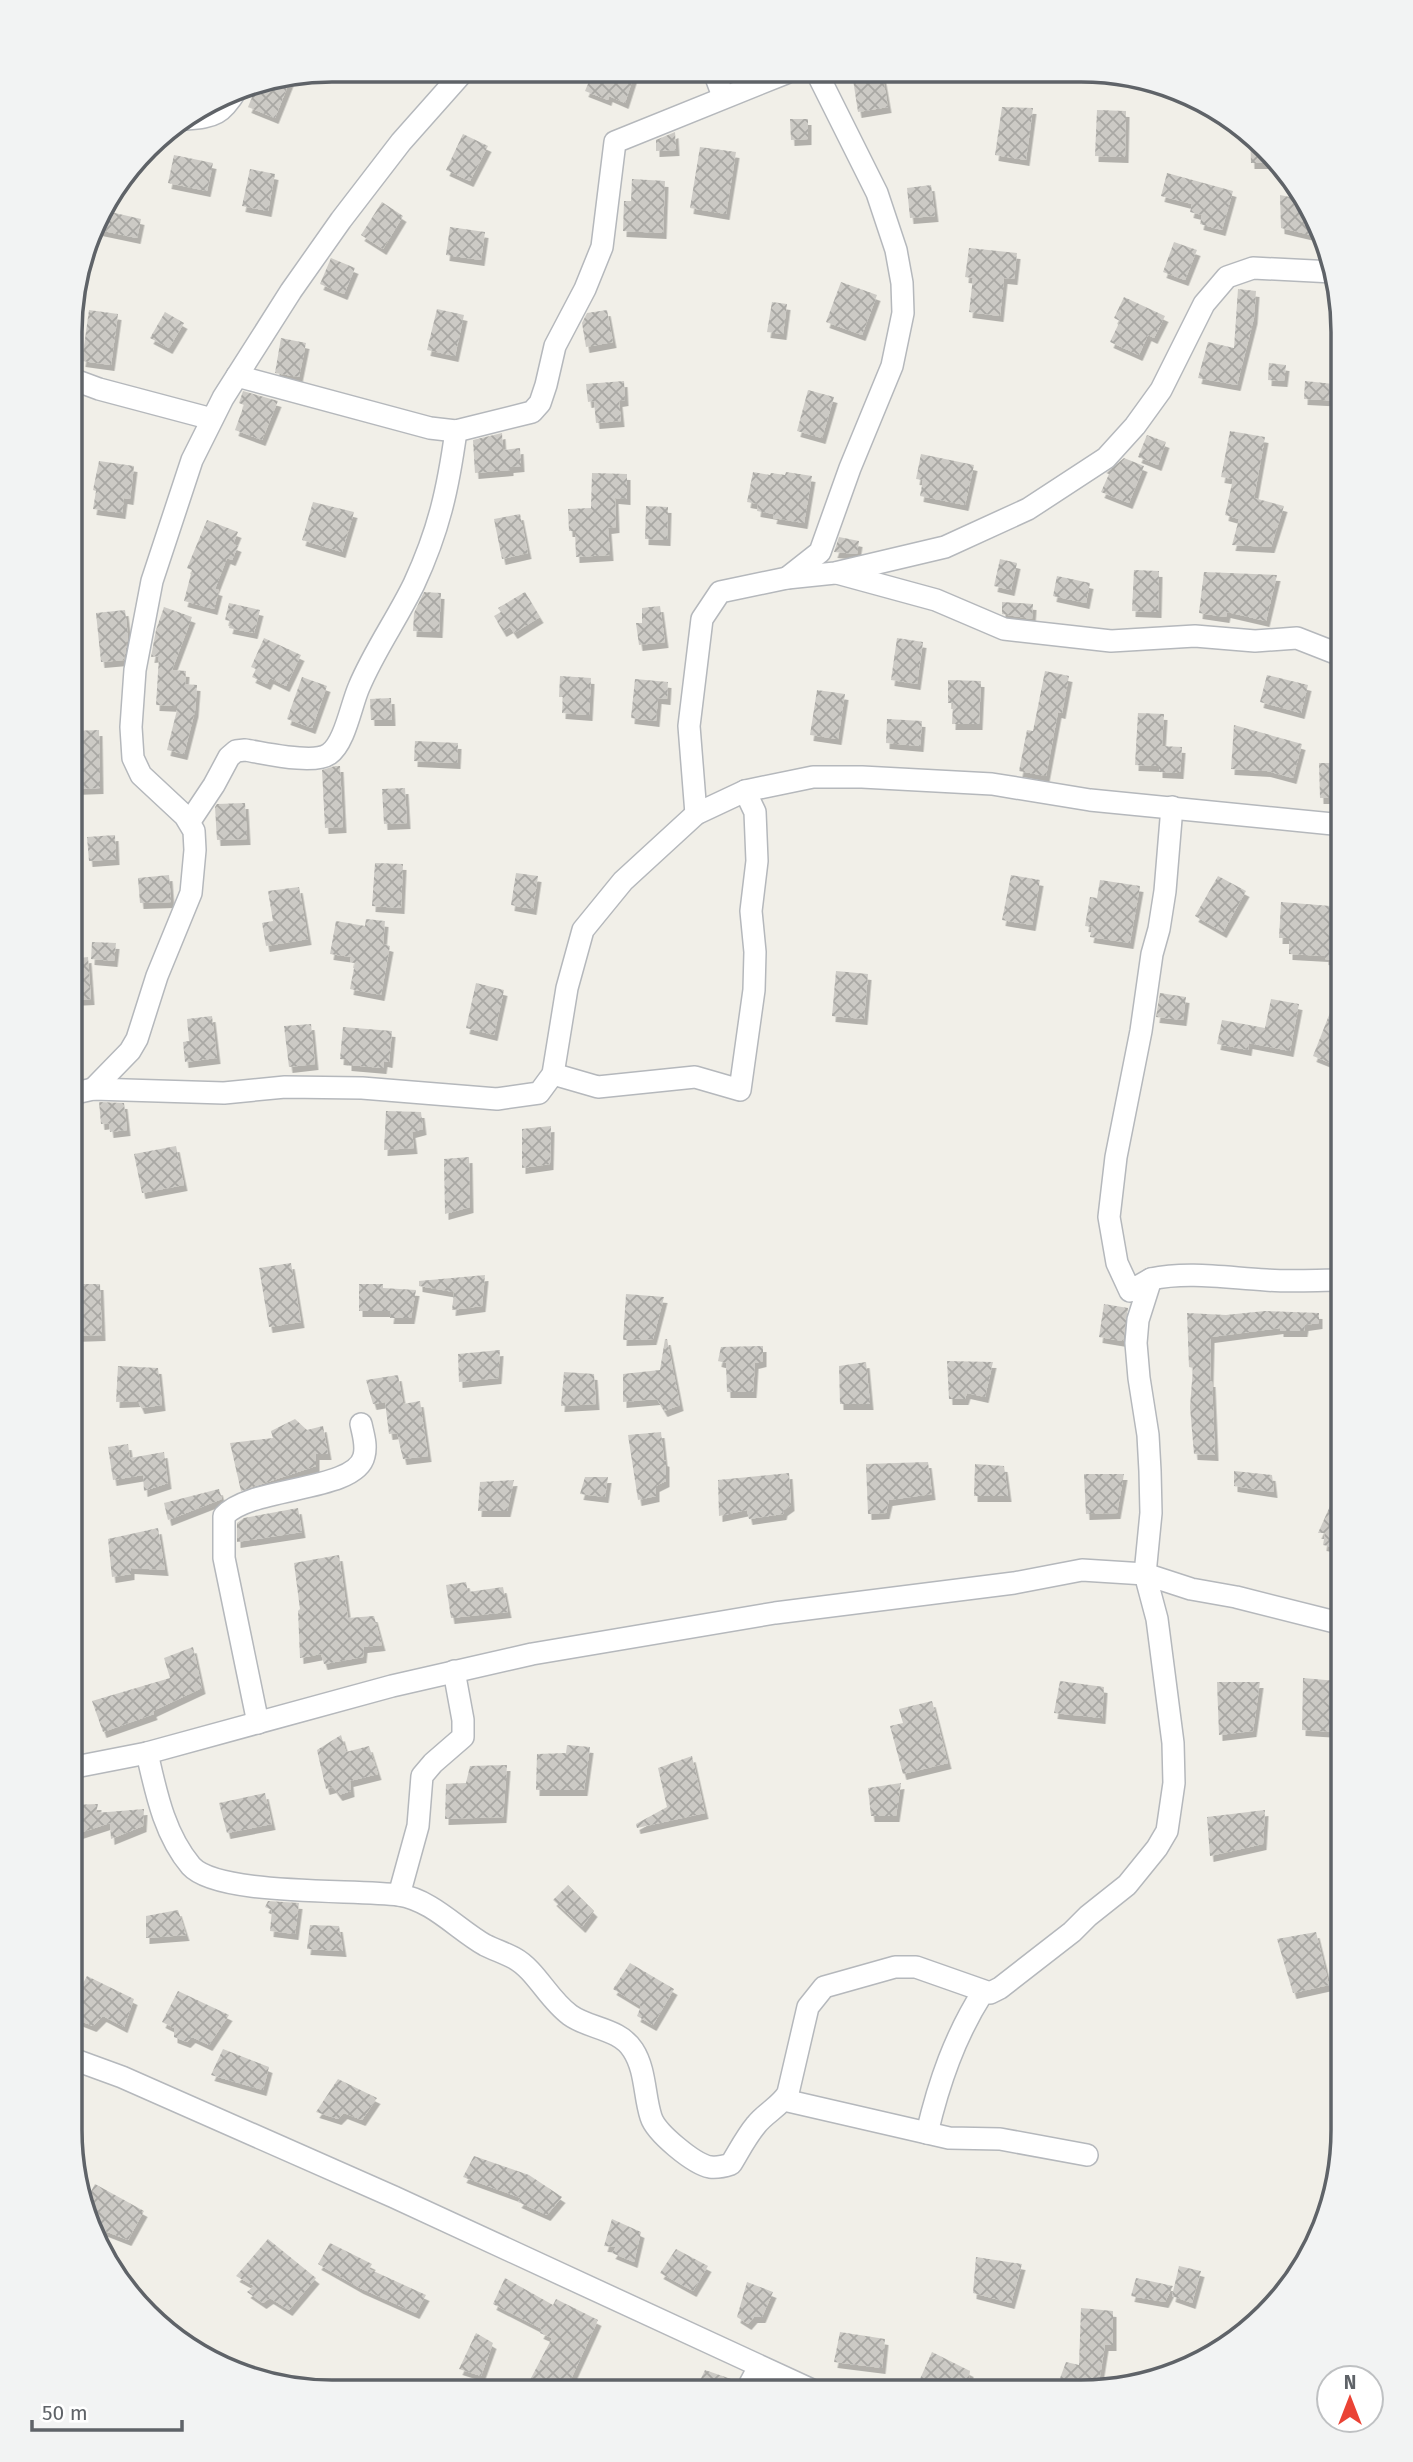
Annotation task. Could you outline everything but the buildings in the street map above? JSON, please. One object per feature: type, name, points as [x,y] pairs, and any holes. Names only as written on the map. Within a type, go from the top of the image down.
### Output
[{"type":"street","points":[[718,82],[723,96]]},
{"type":"street","points":[[237,376],[430,428],[456,431],[532,412],[540,403],[555,346],[585,289],[602,247],[615,142],[723,96],[765,82]]},
{"type":"street","points":[[787,578],[821,552],[850,468],[891,366],[903,313],[902,284],[896,250],[877,193],[822,82]]},
{"type":"street","points":[[93,1089],[130,1051],[142,1028],[157,976],[191,893],[194,831],[190,821],[141,775],[132,758],[131,727],[135,670],[152,581],[192,460],[237,376],[291,291],[401,142],[454,83]]},
{"type":"street","points":[[206,116],[218,113],[226,106]]},
{"type":"street","points":[[696,814],[689,726],[702,619],[720,592],[787,578],[835,573],[945,547],[1028,509],[1105,458],[1135,426],[1156,397],[1204,304],[1227,277],[1253,268],[1323,272]]},
{"type":"street","points":[[82,383],[212,419]]},
{"type":"street","points":[[190,821],[229,757],[236,751],[316,759],[328,755],[338,745],[359,686],[413,584],[440,521],[449,484],[456,431]]},
{"type":"street","points":[[835,573],[936,600],[1004,629],[1111,641],[1195,636],[1255,641],[1297,638],[1331,651]]},
{"type":"street","points":[[82,1092],[93,1089],[224,1093],[285,1087],[362,1088],[497,1099],[539,1093],[553,1074],[568,988],[583,930],[623,881],[696,814],[745,791],[813,777],[992,784],[1090,800],[1331,824]]},
{"type":"street","points":[[553,1074],[598,1087],[695,1077],[740,1090],[754,990],[755,952],[751,911],[757,861],[755,812],[745,791]]},
{"type":"street","points":[[1138,1320],[1130,1291],[1117,1263],[1110,1217],[1118,1144],[1161,916],[1172,807]]},
{"type":"street","points":[[1130,1291],[1151,1279],[1166,1276],[1331,1280]]},
{"type":"street","points":[[147,1753],[161,1809],[176,1842],[192,1867],[204,1876],[239,1885],[399,1895],[426,1904],[484,1944],[515,1959],[530,1971],[555,2003],[573,2017],[623,2039],[633,2050],[640,2065],[655,2126],[695,2160],[709,2167],[731,2164],[754,2127],[785,2100],[808,2007],[824,1987],[895,1967],[916,1967],[934,1971],[990,1993],[1072,1932],[1127,1885],[1167,1831],[1174,1783],[1173,1743],[1157,1619],[1145,1574],[1152,1513],[1148,1435],[1136,1343],[1138,1320],[1151,1279]]},
{"type":"street","points":[[258,1723],[224,1558],[224,1516],[229,1510],[247,1501],[339,1479],[356,1470],[364,1458],[365,1444],[361,1424]]},
{"type":"street","points":[[82,1766],[147,1753],[454,1671],[585,1645],[775,1613],[1014,1583],[1082,1570],[1145,1574],[1191,1589],[1331,1620]]},
{"type":"street","points":[[399,1895],[418,1826],[422,1776],[463,1737],[454,1671]]},
{"type":"street","points":[[926,2133],[935,2098],[956,2040],[983,1992]]},
{"type":"street","points":[[82,2062],[122,2077],[394,2197],[789,2380]]},
{"type":"street","points":[[785,2100],[949,2138],[999,2139],[1087,2155]]},
{"type":"street","points":[[752,2380],[759,2367]]}]
